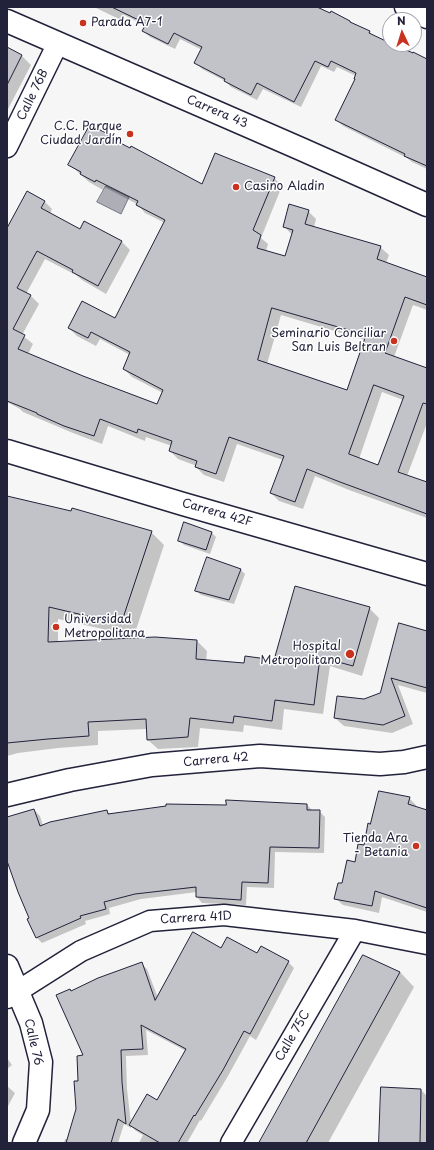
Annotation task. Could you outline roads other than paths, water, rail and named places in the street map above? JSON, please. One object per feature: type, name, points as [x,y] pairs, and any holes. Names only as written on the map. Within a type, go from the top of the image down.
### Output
[{"type":"street","points":[[405,7],[427,18]]},
{"type":"street","name":"Carrera 43","points":[[7,21],[427,205]]},
{"type":"street","name":"Calle 76B","points":[[7,147],[58,43]]},
{"type":"street","name":"Carrera 42F","points":[[7,451],[427,574]]},
{"type":"street","name":"Carrera 42","points":[[7,795],[70,780],[152,765],[260,756],[380,764],[427,758]]},
{"type":"street","name":"Carrera 41D","points":[[12,995],[81,951],[150,921],[224,914],[355,930],[427,944]]},
{"type":"street","name":"Calle 75C","points":[[231,1143],[355,930]]},
{"type":"street","name":"Calle 76","points":[[7,966],[12,995],[31,1023],[40,1062],[38,1110],[24,1143]]},
{"type":"place","name":"Parada A7-1","points":[[83,23]]},
{"type":"place","name":"C.C. Parque Ciudad Jardín","points":[[130,134]]},
{"type":"place","name":"Casino Aladin","points":[[236,187]]},
{"type":"place","name":"Seminario Conciliar San Luis Beltran","points":[[394,341]]},
{"type":"place","name":"Universidad Metropolitana","points":[[56,627]]},
{"type":"place","name":"Hospital Metropolitano","points":[[350,654]]},
{"type":"place","name":"Tienda Ara - Betania","points":[[416,846]]}]
